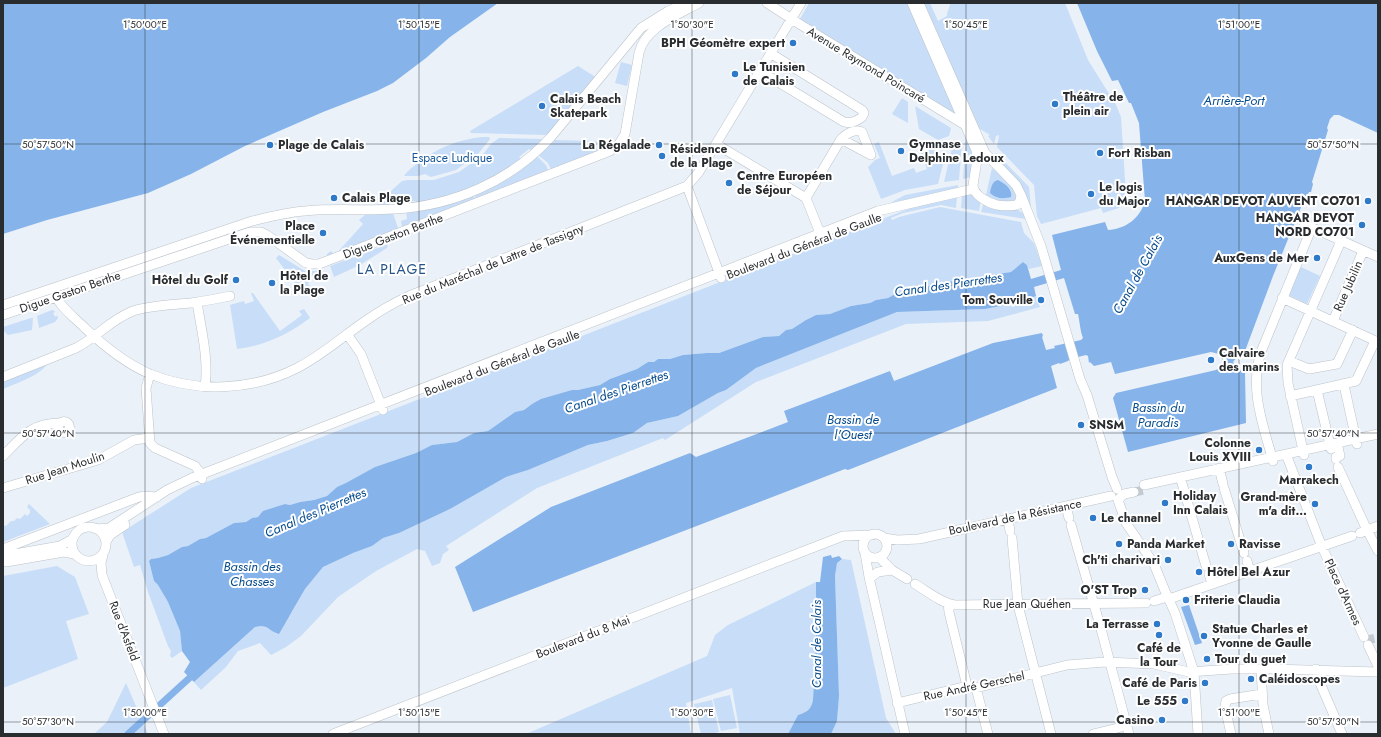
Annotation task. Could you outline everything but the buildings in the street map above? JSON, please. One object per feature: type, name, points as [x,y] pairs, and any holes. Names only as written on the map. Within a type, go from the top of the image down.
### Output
[{"type":"street","name":"Digue Gaston Berthe","points":[[3,305],[252,221],[311,210],[412,208],[438,203],[469,193],[504,175],[536,151],[551,137],[641,28],[668,11],[687,3]]},
{"type":"street","name":"Digue Gaston Berthe","points":[[3,315],[244,234],[254,232],[261,232],[271,237],[306,262],[320,264],[610,151],[619,144],[625,134],[639,53],[644,41],[657,28],[698,3]]},
{"type":"street","name":"Avenue Raymond Poincaré","points":[[767,3],[791,20],[965,125]]},
{"type":"street","name":"Rue du Maréchal de Lattre de Tassigny","points":[[56,297],[63,307],[119,357],[150,374],[183,384],[205,387],[240,386],[265,381],[283,375],[309,362],[381,310],[420,291],[687,186],[699,172],[802,3]]},
{"type":"street","points":[[912,3],[976,150],[977,160],[973,189],[977,194],[994,204],[1016,205],[1023,210],[1030,220]]},
{"type":"street","points":[[919,3],[987,156],[1014,183],[1021,195],[1046,263],[1080,379],[1085,406],[1126,523],[1154,564],[1175,613],[1194,672],[1198,734]]},
{"type":"street","points":[[760,71],[844,122],[852,122],[862,117],[864,113],[862,110],[770,54]]},
{"type":"street","points":[[806,198],[841,139]]},
{"type":"street","points":[[716,144],[806,198],[821,236]]},
{"type":"street","points":[[977,160],[981,156],[987,156]]},
{"type":"street","points":[[687,186],[720,275]]},
{"type":"street","name":"Boulevard du Général de Gaulle","points":[[96,529],[109,528],[176,485],[202,477],[821,236],[887,208],[973,189]]},
{"type":"street","points":[[1016,205],[1020,202],[1021,195]]},
{"type":"street","points":[[1273,459],[1257,398],[1255,383],[1256,370],[1261,352],[1308,226],[1378,257]]},
{"type":"street","points":[[1304,453],[1286,374],[1288,360],[1341,241]]},
{"type":"street","name":"Rue Jubilin","points":[[1332,321],[1363,251]]},
{"type":"street","points":[[3,377],[81,346],[109,324],[133,312],[159,305],[197,302],[230,296]]},
{"type":"street","points":[[1282,298],[1377,341],[1358,379],[1354,382],[1290,396]]},
{"type":"street","points":[[197,302],[207,377],[205,387]]},
{"type":"street","points":[[1288,360],[1309,370],[1337,364],[1353,330]]},
{"type":"street","points":[[348,334],[361,354],[382,407]]},
{"type":"street","points":[[150,374],[146,388],[150,443],[153,446],[192,464],[197,468],[202,477]]},
{"type":"street","points":[[1344,384],[1357,442]]},
{"type":"street","points":[[1317,390],[1334,446],[1340,456],[1336,457],[1338,466],[1360,533],[1378,551]]},
{"type":"street","points":[[3,456],[31,429],[45,424],[60,423]]},
{"type":"street","points":[[1357,442],[1378,434]]},
{"type":"street","name":"Rue Jean Moulin","points":[[3,488],[98,460],[134,440],[149,438]]},
{"type":"street","points":[[1145,487],[1334,446],[1378,439]]},
{"type":"street","points":[[1286,456],[1322,547],[1378,526]]},
{"type":"street","points":[[1220,470],[1250,571]]},
{"type":"street","name":"Boulevard du Général de Gaulle","points":[[106,542],[110,535],[115,531],[202,477]]},
{"type":"street","points":[[1181,479],[1212,584]]},
{"type":"street","name":"Boulevard de la Résistance","points":[[882,553],[919,539],[1134,490]]},
{"type":"street","points":[[3,549],[139,497],[157,497]]},
{"type":"street","points":[[1066,506],[1100,625],[1127,730],[1093,734]]},
{"type":"street","points":[[1008,519],[1018,605],[1051,734]]},
{"type":"street","points":[[3,556],[19,557],[64,552],[74,554],[80,559],[88,562],[97,560],[103,555],[106,547],[104,535],[96,529],[89,527],[82,528],[76,533],[73,539],[72,547],[74,554]]},
{"type":"street","name":"Boulevard du 8 Mai","points":[[333,734],[834,541],[846,535],[872,535]]},
{"type":"street","points":[[872,588],[871,577],[887,544],[884,538],[878,535],[872,535],[865,539],[864,551],[872,588],[897,702],[905,734]]},
{"type":"street","name":"Boulevard de la Résistance","points":[[884,538],[897,540],[919,539]]},
{"type":"street","points":[[3,562],[63,546],[73,539]]},
{"type":"street","name":"Boulevard du 8 Mai","points":[[834,541],[846,539],[852,540],[858,543],[864,551]]},
{"type":"street","points":[[19,543],[16,547],[19,557]]},
{"type":"street","name":"Place d'Armes","points":[[1168,598],[1322,547],[1378,666]]},
{"type":"street","points":[[864,551],[870,557],[882,553]]},
{"type":"street","points":[[871,577],[878,572],[895,572],[891,564],[882,553]]},
{"type":"street","name":"Rue d'Asfeld","points":[[103,555],[101,563],[102,575],[164,733]]},
{"type":"street","name":"Rue d'Asfeld","points":[[88,562],[102,575]]},
{"type":"street","name":"Rue Jean Quéhen","points":[[895,572],[948,603],[956,605],[1094,604],[1150,602],[1168,598]]},
{"type":"street","points":[[948,603],[949,612],[988,734]]},
{"type":"street","name":"Rue André Gerschel","points":[[897,702],[972,687],[1067,665],[1110,662],[1154,664],[1194,672],[1232,669],[1378,672]]},
{"type":"street","points":[[1261,669],[1262,694],[1269,734]]},
{"type":"street","points":[[1316,670],[1317,676],[1342,734]]},
{"type":"street","points":[[1231,734],[1225,707],[1226,701],[1262,694]]},
{"type":"green space","points":[[809,3],[930,3],[938,21],[947,16],[950,3],[1065,3],[1088,60],[1116,105],[1121,117],[1126,196],[1119,208],[1103,213],[1101,208],[1041,224],[1037,216],[1034,185],[997,147],[999,135],[996,136],[994,144],[988,136],[990,135],[800,19]]},
{"type":"green space","points":[[621,62],[632,65],[627,86],[615,83]]},
{"type":"green space","name":"Calais Beach Skatepark","points":[[578,66],[594,76],[595,79],[548,135],[471,133],[470,131]]},
{"type":"green space","points":[[902,98],[908,102],[908,123],[892,114]]},
{"type":"green space","points":[[915,106],[951,128],[949,136],[938,140],[919,129]]},
{"type":"green space","name":"Espace Ludique","points":[[489,137],[490,139],[478,154],[456,170],[431,177],[425,174],[418,176],[404,176],[418,163],[440,149],[464,140]]},
{"type":"green space","points":[[499,138],[543,139],[532,151],[529,149],[519,157],[521,159],[500,174],[460,193],[416,205],[416,201],[390,203],[390,207],[378,206],[379,202],[402,181],[434,180],[459,172],[476,160]]},
{"type":"green space","points":[[966,138],[974,151],[972,177],[963,179]]},
{"type":"green space","points":[[553,140],[595,141],[600,143],[602,152],[552,172],[548,163],[537,154]]},
{"type":"green space","points":[[962,141],[959,180],[944,182],[953,144]]},
{"type":"green space","points":[[879,142],[892,176],[914,168],[916,173],[927,169],[921,152],[936,147],[943,164],[938,184],[905,190],[881,199],[868,167],[875,160],[880,158],[874,144]]},
{"type":"green space","points":[[996,153],[1029,187],[1030,209],[994,159]]},
{"type":"green space","points":[[536,155],[546,165],[548,170],[476,199],[474,194]]},
{"type":"green space","points":[[992,168],[1012,186],[1016,195],[1016,200],[1008,202],[1000,201],[986,195]]},
{"type":"green space","points":[[958,185],[958,189],[890,203],[905,195]]},
{"type":"green space","points":[[970,194],[981,200],[979,211],[961,208],[962,195]]},
{"type":"green space","points":[[473,195],[475,199],[402,227],[401,221],[407,219],[406,211]]},
{"type":"green space","points":[[957,196],[956,208],[941,205],[903,213],[891,218],[892,220],[940,207],[1021,222],[1024,233],[1034,243],[1042,266],[1029,269],[1023,262],[1011,272],[953,281],[897,293],[888,298],[851,306],[830,314],[816,315],[792,329],[786,330],[779,336],[763,337],[719,353],[683,355],[670,359],[658,359],[654,362],[648,362],[637,369],[610,379],[600,385],[572,390],[532,404],[524,410],[515,412],[488,431],[474,433],[457,442],[432,445],[416,453],[375,467],[346,484],[337,487],[327,496],[290,505],[285,504],[246,522],[234,523],[206,538],[182,547],[168,555],[151,559],[149,561],[154,581],[168,602],[180,631],[182,651],[172,658],[170,656],[171,651],[148,592],[140,565],[134,567],[122,532],[191,488],[921,204]]},
{"type":"green space","points":[[984,202],[1018,210],[1023,213],[1026,219],[981,212]]},
{"type":"green space","points":[[393,213],[399,231],[327,259],[327,254],[331,251],[335,255],[363,224],[359,220],[365,215]]},
{"type":"green space","points":[[388,244],[387,248],[360,265],[334,277],[330,266]]},
{"type":"green space","points":[[279,255],[305,271],[319,271],[317,276],[313,275],[308,284],[311,287],[309,289],[298,287],[276,258]]},
{"type":"green space","points":[[1301,267],[1320,276],[1307,304],[1288,295]]},
{"type":"green space","points":[[251,293],[253,293],[280,331],[302,315],[299,311],[304,309],[310,318],[294,329],[276,338],[257,345],[237,349],[230,305],[244,301],[245,304],[254,301]]},
{"type":"green space","points":[[1036,296],[1040,307],[988,321],[906,324],[756,382],[665,440],[663,438],[537,488],[446,546],[449,550],[443,554],[440,563],[432,566],[425,551],[417,549],[376,571],[338,597],[301,636],[286,647],[271,655],[260,643],[238,651],[226,667],[201,690],[194,682],[255,627],[262,626],[277,634],[305,589],[323,567],[372,546],[383,538],[399,533],[450,509],[506,477],[528,470],[588,445],[633,433],[647,423],[678,416],[726,390],[756,368],[897,312],[985,309],[1016,303]]},
{"type":"green space","points":[[52,310],[55,311],[53,314],[56,317],[57,315],[58,318],[55,322],[39,328],[37,316]]},
{"type":"green space","points":[[33,318],[32,330],[8,335],[3,330],[3,327]]},
{"type":"green space","points":[[47,364],[34,375],[3,389],[3,381]]},
{"type":"green space","points":[[29,504],[50,524],[3,542],[3,525],[6,526],[17,518],[20,519],[25,514],[27,516],[30,513],[30,510],[27,507]]},
{"type":"green space","points":[[842,559],[851,560],[886,718],[896,734],[831,734],[837,721],[839,696],[835,576],[837,563]]},
{"type":"green space","points":[[57,566],[75,577],[89,614],[66,621],[78,659],[3,688],[3,576]]},
{"type":"green space","points":[[816,582],[816,640],[813,700],[808,710],[798,715],[788,734],[740,734],[732,688],[686,703],[691,734],[526,734],[707,656],[715,635],[728,625]]},
{"type":"green space","points":[[126,683],[148,734],[94,734],[107,722]]},
{"type":"green space","points":[[730,695],[737,728],[721,731],[713,699]]},
{"type":"green space","points":[[712,700],[719,732],[701,734],[694,704]]},
{"type":"water","points":[[3,3],[498,3],[450,37],[426,58],[393,83],[377,91],[323,112],[245,146],[191,174],[148,193],[47,220],[3,234]]},
{"type":"water","points":[[1077,3],[1378,3],[1378,133],[1339,115],[1334,115],[1330,119],[1312,182],[1311,192],[1309,192],[1304,200],[1273,276],[1245,351],[1233,362],[1245,373],[1246,423],[1128,452],[1113,398],[1116,393],[1216,370],[1225,363],[1225,361],[1223,361],[1219,354],[1211,352],[1115,374],[1111,362],[1094,366],[1090,362],[1089,363],[1088,356],[1086,355],[1051,366],[1057,388],[848,470],[845,469],[473,612],[455,567],[551,507],[690,453],[696,457],[788,422],[784,411],[890,371],[894,381],[993,343],[1042,333],[1046,350],[1055,348],[1054,346],[1081,340],[1083,338],[1078,314],[1075,314],[1064,278],[1034,287],[1036,296],[1016,303],[985,309],[897,312],[756,368],[726,390],[678,416],[647,423],[633,433],[588,445],[528,470],[506,477],[450,509],[399,533],[383,538],[372,546],[323,567],[305,589],[279,634],[263,626],[255,627],[194,682],[184,672],[190,662],[182,651],[180,631],[168,602],[154,581],[149,561],[151,559],[168,555],[182,547],[206,538],[234,523],[246,522],[252,518],[258,517],[263,511],[285,504],[290,505],[327,496],[337,487],[375,467],[416,453],[432,445],[457,442],[474,433],[488,431],[515,412],[524,410],[541,399],[572,390],[600,385],[610,379],[637,369],[648,362],[654,362],[658,359],[670,359],[683,355],[719,353],[763,337],[779,336],[786,330],[792,329],[816,315],[830,314],[851,306],[888,298],[897,293],[953,281],[1011,272],[1023,262],[1027,265],[1031,279],[1061,270],[1052,235],[1105,222],[1108,230],[1120,228],[1131,222],[1140,213],[1145,201],[1139,123],[1131,103],[1129,103],[1118,80],[1112,81],[1097,51]]},
{"type":"water","points":[[998,180],[1011,191],[1011,197],[1000,198],[990,193],[993,183]]},
{"type":"water","name":"Canal de Calais","points":[[831,555],[832,558],[839,556],[842,559],[837,563],[835,576],[839,696],[837,721],[831,734],[788,734],[798,715],[808,710],[813,700],[816,640],[816,582],[820,582],[823,557]]},
{"type":"water","points":[[1189,605],[1202,643],[1195,645],[1181,607]]},
{"type":"waterway","name":"Canal des Pierrettes","points":[[128,734],[196,672]]},
{"type":"tunnel","points":[[1134,492],[1145,490]]},
{"type":"tunnel","points":[[1369,635],[1371,644]]},
{"type":"place","name":"BPH Géomètre expert","points":[[793,43]]},
{"type":"place","name":"Le Tunisien de Calais","points":[[735,74]]},
{"type":"place","name":"Théâtre de plein air","points":[[1055,104]]},
{"type":"place","name":"Calais Beach Skatepark","points":[[542,106]]},
{"type":"place","name":"Plage de Calais","points":[[270,145]]},
{"type":"place","name":"La Régalade","points":[[659,145]]},
{"type":"place","name":"Gymnase Delphine Ledoux","points":[[901,151]]},
{"type":"place","name":"Fort Risban","points":[[1100,153]]},
{"type":"place","name":"Résidence de la Plage","points":[[662,156]]},
{"type":"place","name":"Centre Européen de Séjour","points":[[729,183]]},
{"type":"place","name":"Le logis du Major","points":[[1091,194]]},
{"type":"place","name":"Calais Plage","points":[[334,198]]},
{"type":"place","name":"HANGAR DEVOT AUVENT CO701","points":[[1368,201]]},
{"type":"place","name":"HANGAR DEVOT NORD CO701","points":[[1362,225]]},
{"type":"place","name":"Place Événementielle","points":[[323,233]]},
{"type":"place","name":"AuxGens de Mer","points":[[1317,258]]},
{"type":"place","name":"Hôtel du Golf","points":[[236,280]]},
{"type":"place","name":"Hôtel de la Plage","points":[[272,283]]},
{"type":"place","name":"Tom Souville","points":[[1041,300]]},
{"type":"place","name":"Calvaire des marins","points":[[1211,360]]},
{"type":"place","name":"SNSM","points":[[1081,425]]},
{"type":"place","name":"Colonne Louis XVIII","points":[[1259,450]]},
{"type":"place","name":"Marrakech","points":[[1309,467]]},
{"type":"place","name":"Holiday Inn Calais","points":[[1165,503]]},
{"type":"place","name":"Grand-mère m'a dit...","points":[[1315,504]]},
{"type":"place","name":"Le channel","points":[[1093,518]]},
{"type":"place","name":"Panda Market","points":[[1119,544]]},
{"type":"place","name":"Ravisse","points":[[1231,544]]},
{"type":"place","name":"Ch'ti charivari","points":[[1168,560]]},
{"type":"place","name":"Hôtel Bel Azur","points":[[1199,572]]},
{"type":"place","name":"O'ST Trop","points":[[1145,590]]},
{"type":"place","name":"Friterie Claudia","points":[[1186,600]]},
{"type":"place","name":"La Terrasse","points":[[1157,624]]},
{"type":"place","name":"Café de la Tour","points":[[1159,635]]},
{"type":"place","name":"Statue Charles et Yvonne de Gaulle","points":[[1204,636]]},
{"type":"place","name":"Tour du guet","points":[[1207,659]]},
{"type":"place","name":"Caléidoscopes","points":[[1251,679]]},
{"type":"place","name":"Café de Paris","points":[[1205,683]]},
{"type":"place","name":"Le 555","points":[[1185,701]]},
{"type":"place","name":"Casino","points":[[1162,720]]},
{"type":"district","name":"LA PLAGE","points":[[392,269]]},
{"type":"water label","name":"Arrière-Port","points":[[1234,100]]},
{"type":"water label","name":"Bassin du Paradis","points":[[1158,414]]},
{"type":"water label","name":"Bassin de l'Ouest","points":[[853,426]]},
{"type":"water label","name":"Bassin des Chasses","points":[[252,574]]}]
